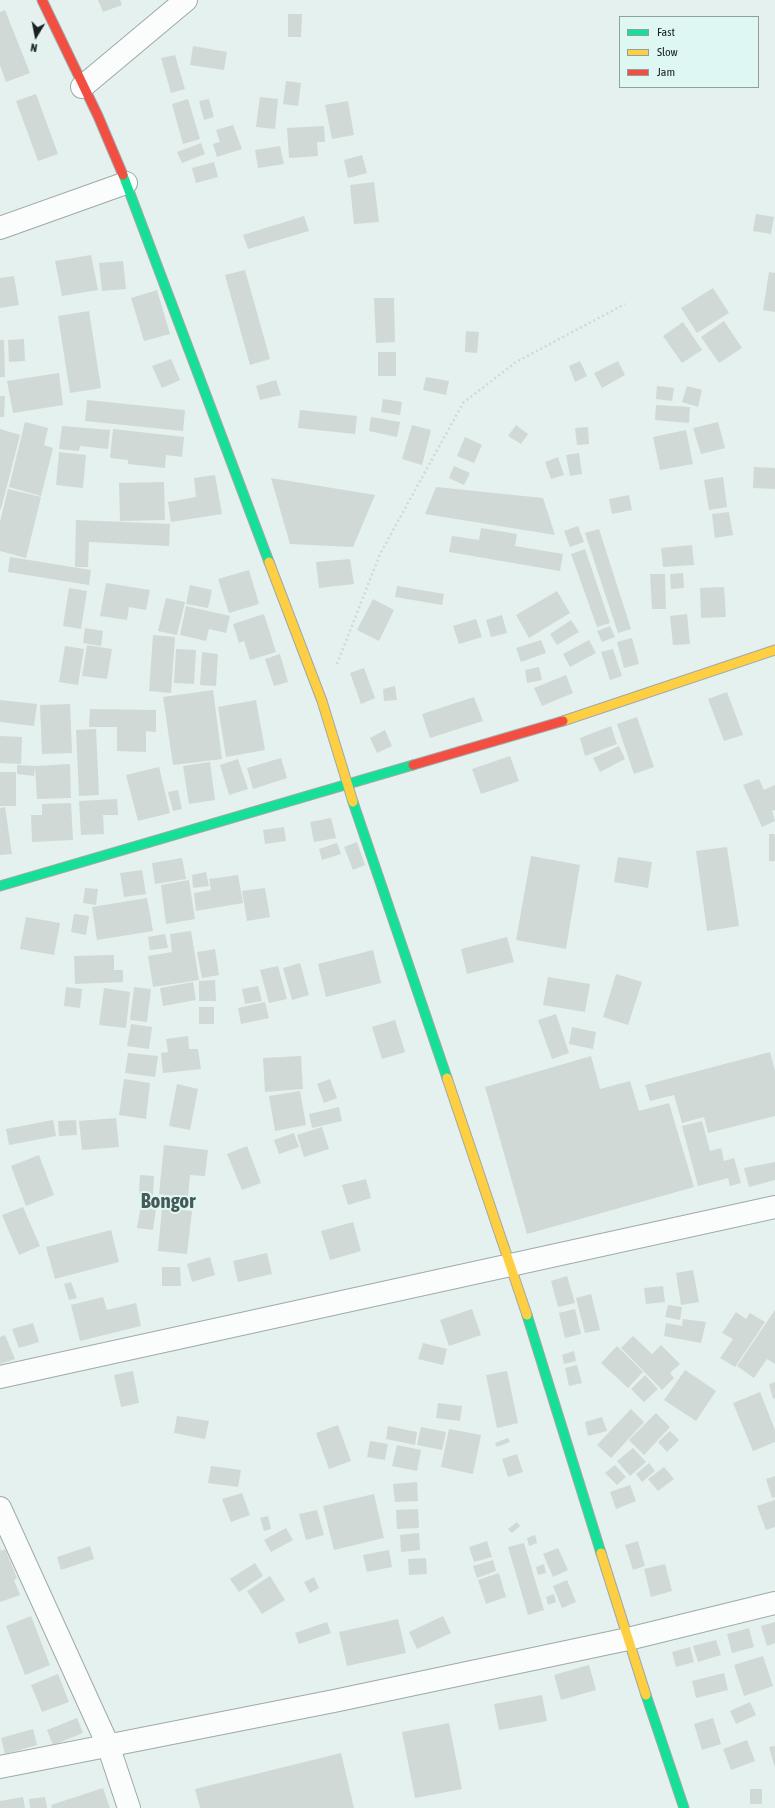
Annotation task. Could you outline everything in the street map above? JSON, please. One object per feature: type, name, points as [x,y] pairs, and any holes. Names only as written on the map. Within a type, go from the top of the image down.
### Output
[{"type":"street","points":[[42,0],[82,86],[98,116],[126,183],[322,702],[347,786],[512,1266],[628,1639],[684,1808]]},
{"type":"street","points":[[82,86],[186,0]]},
{"type":"street","points":[[0,228],[126,183]]},
{"type":"street","points":[[0,886],[347,786],[595,712],[775,650]]},
{"type":"street","points":[[0,1377],[512,1266],[775,1207]]},
{"type":"street","points":[[0,1508],[108,1745],[129,1808]]},
{"type":"street","points":[[0,1767],[334,1701],[628,1639],[775,1603]]},
{"type":"path","points":[[336,665],[380,554],[463,403],[516,362],[625,304]]},
{"type":"building","points":[[98,0],[120,0],[122,5],[103,12]]},
{"type":"building","points":[[5,10],[30,73],[6,82],[0,65],[0,12]]},
{"type":"building","points":[[288,14],[302,14],[301,37],[288,37]]},
{"type":"building","points":[[193,46],[227,52],[224,70],[190,65]]},
{"type":"building","points":[[175,55],[185,89],[171,93],[161,58]]},
{"type":"building","points":[[286,81],[301,83],[298,106],[283,104]]},
{"type":"building","points":[[36,94],[58,154],[38,161],[16,101]]},
{"type":"building","points":[[260,97],[278,99],[275,129],[256,127]]},
{"type":"building","points":[[188,99],[200,139],[183,144],[172,104]]},
{"type":"building","points":[[209,99],[214,117],[204,120],[199,101]]},
{"type":"building","points":[[348,101],[354,135],[332,139],[325,105]]},
{"type":"building","points":[[233,125],[242,149],[217,157],[213,144],[220,142],[216,130]]},
{"type":"building","points":[[324,126],[325,142],[317,142],[318,156],[289,158],[287,128]]},
{"type":"building","points":[[201,143],[205,154],[182,163],[177,152]]},
{"type":"building","points":[[280,146],[284,164],[258,168],[255,150]]},
{"type":"building","points":[[362,155],[367,173],[348,178],[344,160]]},
{"type":"building","points":[[214,162],[218,177],[196,183],[192,168]]},
{"type":"building","points":[[374,182],[379,222],[354,224],[350,185]]},
{"type":"building","points":[[756,214],[774,217],[771,234],[753,231]]},
{"type":"building","points":[[304,216],[309,231],[248,249],[243,235]]},
{"type":"building","points":[[91,255],[98,290],[62,296],[55,261]]},
{"type":"building","points":[[123,261],[126,289],[102,291],[99,263]]},
{"type":"building","points":[[245,270],[270,359],[250,365],[225,275]]},
{"type":"building","points":[[769,272],[775,273],[775,312],[763,310]]},
{"type":"building","points":[[14,276],[19,305],[0,308],[0,278]]},
{"type":"building","points":[[713,288],[729,313],[697,333],[681,308]]},
{"type":"building","points":[[157,290],[170,334],[144,341],[131,298]]},
{"type":"building","points":[[374,298],[394,298],[395,342],[376,343]]},
{"type":"building","points":[[89,311],[101,388],[70,393],[58,316]]},
{"type":"building","points":[[724,321],[742,348],[719,363],[701,337]]},
{"type":"building","points":[[683,322],[702,350],[682,363],[663,336]]},
{"type":"building","points":[[466,331],[479,332],[477,353],[465,352]]},
{"type":"building","points":[[24,339],[25,361],[9,362],[8,340]]},
{"type":"building","points":[[0,340],[4,340],[5,377],[0,377]]},
{"type":"building","points":[[378,352],[396,352],[396,376],[378,376]]},
{"type":"building","points":[[171,359],[180,380],[162,388],[152,366]]},
{"type":"building","points":[[580,361],[587,376],[575,382],[569,366]]},
{"type":"building","points":[[618,361],[625,375],[602,388],[594,373]]},
{"type":"building","points":[[59,373],[63,405],[13,413],[7,381]]},
{"type":"building","points":[[426,377],[449,381],[446,395],[423,390]]},
{"type":"building","points":[[276,380],[281,395],[260,400],[256,386]]},
{"type":"building","points":[[657,386],[674,388],[672,401],[656,399]]},
{"type":"building","points":[[687,386],[702,390],[698,407],[682,402]]},
{"type":"building","points":[[0,396],[5,396],[4,417],[0,417]]},
{"type":"building","points":[[383,399],[402,402],[400,415],[381,412]]},
{"type":"building","points":[[87,400],[185,410],[183,431],[85,421]]},
{"type":"building","points":[[656,405],[690,407],[689,423],[655,420]]},
{"type":"building","points":[[300,410],[357,416],[355,434],[298,428]]},
{"type":"building","points":[[371,417],[400,422],[397,437],[369,431]]},
{"type":"building","points":[[25,422],[48,428],[44,445],[53,448],[41,496],[9,487]]},
{"type":"building","points":[[718,422],[725,448],[701,454],[693,428]]},
{"type":"building","points":[[412,425],[431,430],[422,465],[402,459]]},
{"type":"building","points":[[516,425],[528,434],[521,444],[508,436]]},
{"type":"building","points":[[62,426],[110,430],[108,449],[80,446],[79,451],[59,449]]},
{"type":"building","points":[[588,427],[589,444],[577,445],[575,428]]},
{"type":"building","points":[[0,429],[20,435],[1,509],[0,509]]},
{"type":"building","points":[[113,429],[184,437],[182,457],[166,455],[165,468],[128,464],[128,460],[110,458]]},
{"type":"building","points":[[686,430],[693,464],[660,470],[653,437]]},
{"type":"building","points":[[465,437],[482,445],[474,463],[457,456]]},
{"type":"building","points":[[59,452],[86,455],[83,488],[56,485]]},
{"type":"building","points":[[579,453],[582,474],[570,476],[566,455]]},
{"type":"building","points":[[558,457],[564,475],[551,479],[545,462]]},
{"type":"building","points":[[454,466],[470,473],[464,485],[449,478]]},
{"type":"building","points":[[754,467],[775,468],[775,489],[753,488]]},
{"type":"building","points":[[215,475],[222,514],[171,522],[168,502],[196,497],[194,478]]},
{"type":"building","points":[[723,477],[727,507],[709,510],[704,480]]},
{"type":"building","points":[[271,478],[375,495],[353,547],[290,544]]},
{"type":"building","points":[[164,482],[165,520],[120,521],[119,483]]},
{"type":"building","points":[[436,487],[543,498],[555,535],[425,514]]},
{"type":"building","points":[[8,489],[41,497],[26,558],[0,551],[0,522]]},
{"type":"building","points":[[629,495],[632,510],[612,514],[609,499]]},
{"type":"building","points":[[729,512],[733,535],[715,538],[712,514]]},
{"type":"building","points":[[76,520],[170,524],[169,546],[89,542],[88,567],[75,567]]},
{"type":"building","points":[[578,526],[584,542],[570,547],[564,531]]},
{"type":"building","points":[[481,528],[517,534],[515,546],[563,554],[560,571],[449,552],[452,536],[479,540]]},
{"type":"building","points":[[599,529],[631,629],[618,633],[585,533]]},
{"type":"building","points":[[692,545],[694,565],[663,567],[661,548]]},
{"type":"building","points":[[585,549],[610,623],[597,627],[571,554]]},
{"type":"building","points":[[10,557],[91,570],[89,585],[8,572]]},
{"type":"building","points":[[350,559],[354,584],[319,588],[316,562]]},
{"type":"building","points":[[249,570],[259,604],[229,613],[218,579]]},
{"type":"building","points":[[683,573],[684,588],[671,589],[670,574]]},
{"type":"building","points":[[650,574],[665,574],[666,609],[652,609]]},
{"type":"building","points":[[106,583],[150,590],[146,610],[129,607],[127,620],[100,616]]},
{"type":"building","points":[[190,585],[212,590],[208,608],[186,604]]},
{"type":"building","points":[[397,586],[444,594],[442,605],[395,597]]},
{"type":"building","points":[[724,587],[726,617],[701,618],[700,588]]},
{"type":"building","points":[[69,588],[87,591],[81,629],[63,626]]},
{"type":"building","points":[[557,591],[570,613],[529,638],[516,615]]},
{"type":"building","points":[[166,598],[185,602],[177,635],[158,631]]},
{"type":"building","points":[[373,599],[394,610],[379,641],[357,630]]},
{"type":"building","points":[[186,606],[230,616],[226,633],[209,629],[206,641],[180,635]]},
{"type":"building","points":[[264,614],[276,652],[250,660],[244,641],[239,643],[233,624]]},
{"type":"building","points":[[687,614],[690,644],[673,645],[670,616]]},
{"type":"building","points":[[502,615],[507,633],[491,637],[486,620]]},
{"type":"building","points":[[476,619],[482,637],[459,644],[453,626]]},
{"type":"building","points":[[571,620],[579,632],[557,645],[550,634]]},
{"type":"building","points":[[610,626],[615,637],[602,642],[597,631]]},
{"type":"building","points":[[85,628],[103,631],[101,646],[83,643]]},
{"type":"building","points":[[153,635],[175,637],[171,693],[149,691]]},
{"type":"building","points":[[632,638],[639,664],[624,668],[617,642]]},
{"type":"building","points":[[541,640],[546,653],[521,662],[516,648]]},
{"type":"building","points":[[589,640],[596,653],[570,667],[563,654]]},
{"type":"building","points":[[87,645],[112,649],[107,679],[82,676]]},
{"type":"building","points":[[65,646],[84,649],[78,685],[59,682]]},
{"type":"building","points":[[176,649],[196,650],[194,684],[174,683]]},
{"type":"building","points":[[613,649],[622,676],[610,680],[601,652]]},
{"type":"building","points":[[202,652],[218,654],[216,686],[200,685]]},
{"type":"building","points":[[280,654],[288,682],[274,686],[265,659]]},
{"type":"building","points":[[539,667],[542,680],[527,683],[525,670]]},
{"type":"building","points":[[364,668],[375,698],[361,704],[350,673]]},
{"type":"building","points":[[566,675],[573,693],[542,706],[534,688]]},
{"type":"building","points":[[395,686],[397,700],[384,701],[383,689]]},
{"type":"building","points":[[213,690],[222,759],[173,765],[163,697]]},
{"type":"building","points":[[727,692],[743,735],[724,741],[708,699]]},
{"type":"building","points":[[474,697],[483,721],[430,738],[422,714]]},
{"type":"building","points":[[0,700],[37,704],[34,726],[0,722]]},
{"type":"building","points":[[256,700],[265,750],[226,757],[218,707]]},
{"type":"building","points":[[70,704],[72,753],[42,754],[40,705]]},
{"type":"building","points":[[90,709],[156,710],[156,732],[146,731],[146,752],[117,751],[117,727],[89,727]]},
{"type":"building","points":[[637,717],[654,767],[634,774],[617,724]]},
{"type":"building","points":[[611,726],[617,744],[585,756],[580,738]]},
{"type":"building","points":[[96,729],[99,795],[79,796],[76,730]]},
{"type":"building","points":[[385,730],[392,746],[377,753],[370,738]]},
{"type":"building","points":[[0,736],[22,737],[21,764],[0,763]]},
{"type":"building","points":[[619,746],[625,759],[600,772],[593,758]]},
{"type":"building","points":[[510,756],[519,781],[481,794],[472,769]]},
{"type":"building","points":[[281,758],[287,778],[253,789],[247,768]]},
{"type":"building","points":[[238,759],[248,789],[229,795],[220,765]]},
{"type":"building","points":[[210,762],[215,800],[189,804],[183,766]]},
{"type":"building","points":[[70,764],[71,798],[37,799],[35,766]]},
{"type":"building","points":[[17,765],[35,766],[34,776],[17,774]]},
{"type":"building","points":[[159,767],[170,813],[138,821],[126,775]]},
{"type":"building","points":[[0,772],[16,772],[16,806],[0,806]]},
{"type":"building","points":[[759,779],[764,790],[775,785],[775,810],[772,811],[775,821],[762,827],[743,785]]},
{"type":"building","points":[[178,790],[182,809],[173,811],[168,792]]},
{"type":"building","points":[[117,799],[118,815],[103,815],[104,834],[81,835],[79,801]]},
{"type":"building","points":[[71,803],[73,840],[32,842],[31,815],[42,815],[42,804]]},
{"type":"building","points":[[5,807],[12,854],[0,855],[0,808]]},
{"type":"building","points":[[331,818],[336,838],[314,842],[310,822]]},
{"type":"building","points":[[284,827],[286,841],[265,844],[263,830]]},
{"type":"building","points":[[769,834],[775,834],[775,861],[769,861]]},
{"type":"building","points":[[357,842],[365,865],[353,870],[344,847]]},
{"type":"building","points":[[337,843],[341,854],[322,860],[319,849]]},
{"type":"building","points":[[727,847],[739,926],[707,931],[696,851]]},
{"type":"building","points":[[531,856],[580,865],[566,949],[516,940]]},
{"type":"building","points":[[618,857],[652,862],[648,888],[614,882]]},
{"type":"building","points":[[182,858],[186,879],[155,884],[152,863]]},
{"type":"building","points":[[142,870],[146,894],[124,897],[120,873]]},
{"type":"building","points":[[206,872],[209,886],[193,888],[192,875]]},
{"type":"building","points":[[238,875],[243,903],[196,911],[194,893],[211,890],[209,879]]},
{"type":"building","points":[[189,880],[195,919],[166,924],[161,885]]},
{"type":"building","points":[[85,888],[98,889],[96,905],[83,903]]},
{"type":"building","points":[[265,888],[270,917],[247,921],[242,891]]},
{"type":"building","points":[[147,898],[153,931],[97,940],[92,907]]},
{"type":"building","points":[[74,914],[89,916],[86,935],[71,932]]},
{"type":"building","points":[[26,917],[60,923],[54,955],[20,949]]},
{"type":"building","points":[[191,931],[199,980],[153,987],[148,956],[172,952],[170,934]]},
{"type":"building","points":[[165,934],[168,948],[150,950],[148,937]]},
{"type":"building","points":[[507,937],[514,962],[467,974],[461,949]]},
{"type":"building","points":[[215,949],[219,975],[202,978],[197,952]]},
{"type":"building","points":[[373,950],[381,983],[326,997],[318,964]]},
{"type":"building","points":[[114,955],[114,970],[123,970],[123,982],[75,984],[74,956]]},
{"type":"building","points":[[300,963],[309,995],[292,1000],[283,968]]},
{"type":"building","points":[[278,966],[287,999],[269,1003],[260,970]]},
{"type":"building","points":[[616,974],[642,982],[628,1025],[603,1017]]},
{"type":"building","points":[[548,977],[590,984],[585,1012],[543,1005]]},
{"type":"building","points":[[215,980],[216,1001],[199,1001],[199,981]]},
{"type":"building","points":[[193,982],[196,1000],[163,1006],[160,988]]},
{"type":"building","points":[[258,986],[262,1001],[245,1004],[242,989]]},
{"type":"building","points":[[66,987],[82,989],[80,1008],[64,1006]]},
{"type":"building","points":[[134,987],[151,989],[147,1022],[130,1020]]},
{"type":"building","points":[[104,988],[130,992],[126,1028],[99,1025]]},
{"type":"building","points":[[265,1002],[269,1018],[241,1024],[238,1008]]},
{"type":"building","points":[[199,1007],[214,1007],[214,1024],[199,1024]]},
{"type":"building","points":[[556,1014],[569,1053],[552,1059],[538,1020]]},
{"type":"building","points":[[395,1020],[405,1052],[382,1059],[372,1027]]},
{"type":"building","points":[[131,1024],[152,1027],[149,1049],[127,1046]]},
{"type":"building","points":[[572,1027],[596,1032],[593,1049],[569,1044]]},
{"type":"building","points":[[188,1036],[189,1049],[198,1049],[201,1069],[163,1073],[161,1053],[168,1052],[166,1039]]},
{"type":"building","points":[[770,1052],[775,1071],[775,1116],[708,1133],[704,1117],[682,1123],[674,1095],[650,1101],[645,1085]]},
{"type":"building","points":[[128,1053],[158,1056],[155,1077],[125,1073]]},
{"type":"building","points":[[301,1056],[303,1089],[265,1092],[263,1058]]},
{"type":"building","points":[[591,1056],[600,1089],[630,1081],[639,1111],[669,1103],[694,1187],[527,1234],[485,1087]]},
{"type":"building","points":[[124,1079],[150,1083],[146,1119],[119,1115]]},
{"type":"building","points":[[330,1079],[337,1098],[324,1103],[317,1084]]},
{"type":"building","points":[[177,1084],[198,1089],[190,1130],[169,1126]]},
{"type":"building","points":[[300,1091],[306,1125],[275,1131],[269,1096]]},
{"type":"building","points":[[339,1107],[342,1121],[312,1128],[309,1114]]},
{"type":"building","points":[[116,1118],[119,1147],[82,1150],[79,1121]]},
{"type":"building","points":[[53,1120],[56,1136],[9,1145],[6,1129]]},
{"type":"building","points":[[76,1120],[77,1135],[59,1136],[58,1121]]},
{"type":"building","points":[[702,1121],[710,1151],[721,1148],[724,1161],[734,1158],[741,1183],[730,1186],[728,1178],[698,1186],[682,1126]]},
{"type":"building","points":[[322,1127],[329,1149],[304,1157],[297,1135]]},
{"type":"building","points":[[294,1133],[299,1147],[279,1154],[274,1140]]},
{"type":"building","points":[[164,1145],[208,1150],[205,1176],[190,1175],[188,1198],[159,1194]]},
{"type":"building","points":[[247,1146],[261,1183],[242,1190],[227,1154]]},
{"type":"building","points":[[39,1155],[54,1195],[26,1206],[11,1166]]},
{"type":"building","points":[[775,1162],[775,1180],[749,1187],[744,1168]]},
{"type":"building","points":[[140,1175],[154,1176],[153,1195],[139,1194]]},
{"type":"building","points":[[366,1179],[371,1198],[348,1205],[342,1185]]},
{"type":"building","points":[[141,1206],[156,1209],[153,1230],[137,1228]]},
{"type":"building","points":[[23,1207],[40,1246],[19,1255],[2,1215]]},
{"type":"building","points":[[162,1208],[192,1211],[187,1254],[158,1251]]},
{"type":"building","points":[[353,1222],[361,1251],[330,1260],[321,1231]]},
{"type":"building","points":[[111,1230],[119,1262],[55,1279],[46,1247]]},
{"type":"building","points":[[267,1253],[272,1274],[238,1282],[233,1261]]},
{"type":"building","points":[[210,1257],[215,1275],[192,1282],[187,1264]]},
{"type":"building","points":[[162,1267],[180,1267],[181,1286],[162,1286]]},
{"type":"building","points":[[693,1270],[699,1302],[681,1305],[676,1273]]},
{"type":"building","points":[[567,1276],[575,1303],[558,1307],[551,1281]]},
{"type":"building","points":[[71,1282],[77,1298],[69,1300],[64,1284]]},
{"type":"building","points":[[663,1286],[665,1302],[646,1304],[644,1288]]},
{"type":"building","points":[[591,1294],[600,1330],[585,1333],[576,1298]]},
{"type":"building","points":[[103,1297],[107,1310],[136,1303],[141,1326],[80,1341],[71,1305]]},
{"type":"building","points":[[668,1305],[682,1307],[680,1320],[665,1317]]},
{"type":"building","points":[[472,1309],[481,1335],[449,1346],[440,1320]]},
{"type":"building","points":[[575,1309],[581,1334],[565,1338],[559,1313]]},
{"type":"building","points":[[775,1310],[775,1364],[767,1359],[754,1378],[737,1366]]},
{"type":"building","points":[[736,1312],[746,1319],[750,1313],[765,1322],[735,1367],[720,1358],[733,1339],[722,1333]]},
{"type":"building","points":[[683,1319],[706,1322],[701,1343],[664,1336],[666,1323],[682,1326]]},
{"type":"building","points":[[33,1323],[39,1342],[19,1348],[12,1329]]},
{"type":"building","points":[[5,1335],[15,1359],[0,1364],[0,1337]]},
{"type":"building","points":[[633,1336],[652,1354],[661,1345],[680,1364],[670,1373],[674,1378],[662,1390],[621,1348]]},
{"type":"building","points":[[423,1343],[447,1349],[443,1365],[418,1359]]},
{"type":"building","points":[[617,1346],[643,1372],[628,1388],[601,1363]]},
{"type":"building","points":[[574,1351],[576,1361],[564,1364],[562,1355]]},
{"type":"building","points":[[577,1365],[582,1383],[569,1386],[565,1368]]},
{"type":"building","points":[[685,1370],[716,1391],[696,1421],[664,1400]]},
{"type":"building","points":[[133,1371],[139,1403],[121,1407],[114,1375]]},
{"type":"building","points":[[507,1371],[518,1423],[497,1428],[486,1375]]},
{"type":"building","points":[[645,1375],[658,1389],[644,1402],[631,1389]]},
{"type":"building","points":[[775,1382],[775,1398],[773,1399],[769,1384]]},
{"type":"building","points":[[760,1392],[775,1430],[775,1442],[753,1451],[733,1403]]},
{"type":"building","points":[[438,1403],[462,1406],[460,1421],[436,1418]]},
{"type":"building","points":[[631,1409],[644,1422],[611,1458],[597,1445]]},
{"type":"building","points":[[656,1413],[670,1427],[644,1455],[629,1440]]},
{"type":"building","points":[[177,1416],[209,1421],[205,1439],[174,1433]]},
{"type":"building","points":[[602,1417],[607,1431],[588,1436],[585,1422]]},
{"type":"building","points":[[338,1425],[351,1461],[329,1469],[316,1433]]},
{"type":"building","points":[[388,1426],[417,1432],[415,1445],[386,1439]]},
{"type":"building","points":[[421,1427],[446,1432],[442,1450],[417,1445]]},
{"type":"building","points":[[449,1429],[481,1435],[473,1474],[441,1467]]},
{"type":"building","points":[[670,1431],[679,1440],[667,1452],[658,1442]]},
{"type":"building","points":[[508,1438],[510,1442],[497,1447],[495,1443]]},
{"type":"building","points":[[370,1441],[388,1444],[385,1460],[367,1457]]},
{"type":"building","points":[[397,1445],[421,1450],[417,1471],[392,1466]]},
{"type":"building","points":[[633,1448],[646,1462],[630,1476],[617,1461]]},
{"type":"building","points":[[517,1454],[523,1472],[508,1477],[502,1459]]},
{"type":"building","points":[[649,1463],[655,1471],[642,1482],[636,1474]]},
{"type":"building","points":[[615,1465],[626,1477],[617,1485],[605,1473]]},
{"type":"building","points":[[211,1466],[241,1470],[238,1487],[208,1483]]},
{"type":"building","points":[[664,1467],[674,1479],[658,1491],[648,1479]]},
{"type":"building","points":[[775,1476],[775,1497],[772,1498],[766,1479]]},
{"type":"building","points":[[417,1482],[418,1501],[395,1502],[393,1484]]},
{"type":"building","points":[[630,1485],[636,1501],[616,1509],[610,1492]]},
{"type":"building","points":[[242,1493],[250,1515],[231,1522],[222,1499]]},
{"type":"building","points":[[374,1494],[384,1538],[334,1550],[323,1506]]},
{"type":"building","points":[[775,1500],[775,1527],[766,1530],[757,1506]]},
{"type":"building","points":[[418,1509],[419,1528],[397,1529],[396,1510]]},
{"type":"building","points":[[317,1510],[324,1535],[306,1540],[299,1514]]},
{"type":"building","points":[[268,1516],[271,1529],[264,1531],[260,1518]]},
{"type":"building","points":[[517,1522],[520,1526],[512,1533],[508,1529]]},
{"type":"building","points":[[286,1528],[293,1540],[271,1552],[264,1540]]},
{"type":"building","points":[[419,1533],[420,1550],[401,1552],[400,1535]]},
{"type":"building","points":[[535,1535],[537,1543],[529,1546],[527,1538]]},
{"type":"building","points":[[487,1541],[492,1557],[474,1562],[469,1547]]},
{"type":"building","points":[[638,1541],[645,1566],[633,1570],[625,1545]]},
{"type":"building","points":[[524,1543],[544,1610],[528,1615],[508,1547]]},
{"type":"building","points":[[90,1546],[94,1559],[61,1570],[57,1557]]},
{"type":"building","points":[[0,1547],[1,1551],[5,1549],[17,1578],[14,1580],[20,1595],[0,1602]]},
{"type":"building","points":[[558,1548],[568,1570],[553,1577],[543,1554]]},
{"type":"building","points":[[389,1550],[392,1567],[367,1572],[363,1555]]},
{"type":"building","points":[[426,1558],[427,1574],[409,1575],[408,1559]]},
{"type":"building","points":[[493,1560],[496,1571],[477,1578],[473,1566]]},
{"type":"building","points":[[255,1563],[263,1576],[239,1592],[230,1579]]},
{"type":"building","points":[[544,1564],[546,1573],[538,1575],[536,1567]]},
{"type":"building","points":[[665,1564],[672,1591],[651,1597],[644,1569]]},
{"type":"building","points":[[499,1573],[506,1597],[486,1604],[478,1580]]},
{"type":"building","points":[[270,1576],[285,1600],[262,1614],[247,1591]]},
{"type":"building","points":[[314,1577],[319,1588],[310,1593],[304,1582]]},
{"type":"building","points":[[567,1580],[576,1602],[562,1608],[553,1586]]},
{"type":"building","points":[[554,1594],[556,1602],[548,1605],[546,1597]]},
{"type":"building","points":[[31,1616],[50,1665],[25,1675],[6,1626]]},
{"type":"building","points":[[443,1616],[451,1633],[417,1649],[409,1632]]},
{"type":"building","points":[[398,1619],[406,1653],[347,1666],[339,1632]]},
{"type":"building","points":[[327,1622],[331,1633],[299,1644],[295,1633]]},
{"type":"building","points":[[775,1622],[775,1643],[767,1646],[761,1626]]},
{"type":"building","points":[[749,1628],[754,1647],[732,1653],[727,1634]]},
{"type":"building","points":[[716,1640],[721,1655],[698,1662],[693,1646]]},
{"type":"building","points":[[690,1647],[694,1662],[676,1667],[672,1652]]},
{"type":"building","points":[[763,1656],[773,1686],[744,1696],[734,1665]]},
{"type":"building","points":[[589,1665],[596,1690],[561,1700],[554,1675]]},
{"type":"building","points":[[724,1673],[728,1690],[696,1698],[692,1681]]},
{"type":"building","points":[[58,1674],[69,1702],[42,1712],[31,1685]]},
{"type":"building","points":[[542,1695],[547,1721],[499,1730],[494,1704]]},
{"type":"building","points":[[750,1702],[756,1715],[736,1724],[730,1711]]},
{"type":"building","points":[[77,1718],[83,1733],[53,1745],[47,1730]]},
{"type":"building","points":[[713,1718],[721,1744],[702,1750],[694,1724]]},
{"type":"building","points":[[449,1723],[462,1789],[415,1798],[402,1732]]},
{"type":"building","points":[[33,1729],[37,1745],[5,1754],[1,1738]]},
{"type":"building","points":[[747,1740],[755,1761],[731,1770],[723,1749]]},
{"type":"building","points":[[775,1746],[775,1768],[769,1747]]},
{"type":"building","points":[[341,1753],[354,1808],[200,1808],[195,1789]]},
{"type":"building","points":[[103,1788],[110,1808],[52,1808],[51,1805]]},
{"type":"building","points":[[750,1789],[762,1789],[762,1804],[750,1804]]},
{"type":"building","points":[[23,1797],[25,1808],[0,1808],[0,1801]]},
{"type":"building","points":[[45,1797],[47,1808],[30,1808],[29,1799]]},
{"type":"traffic: fast","points":[[123,175],[269,562]]},
{"type":"traffic: fast","points":[[0,886],[413,765]]},
{"type":"traffic: fast","points":[[353,802],[447,1078]]},
{"type":"traffic: fast","points":[[527,1315],[601,1553]]},
{"type":"traffic: fast","points":[[646,1695],[684,1808]]},
{"type":"traffic: slow","points":[[269,562],[322,701],[353,802]]},
{"type":"traffic: slow","points":[[563,721],[775,650]]},
{"type":"traffic: slow","points":[[447,1078],[527,1315]]},
{"type":"traffic: slow","points":[[601,1553],[646,1695]]},
{"type":"traffic: jam","points":[[42,0],[98,116],[123,175]]},
{"type":"traffic: jam","points":[[413,765],[563,721]]},
{"type":"district","name":"Bongor","points":[[168,1201]]}]
